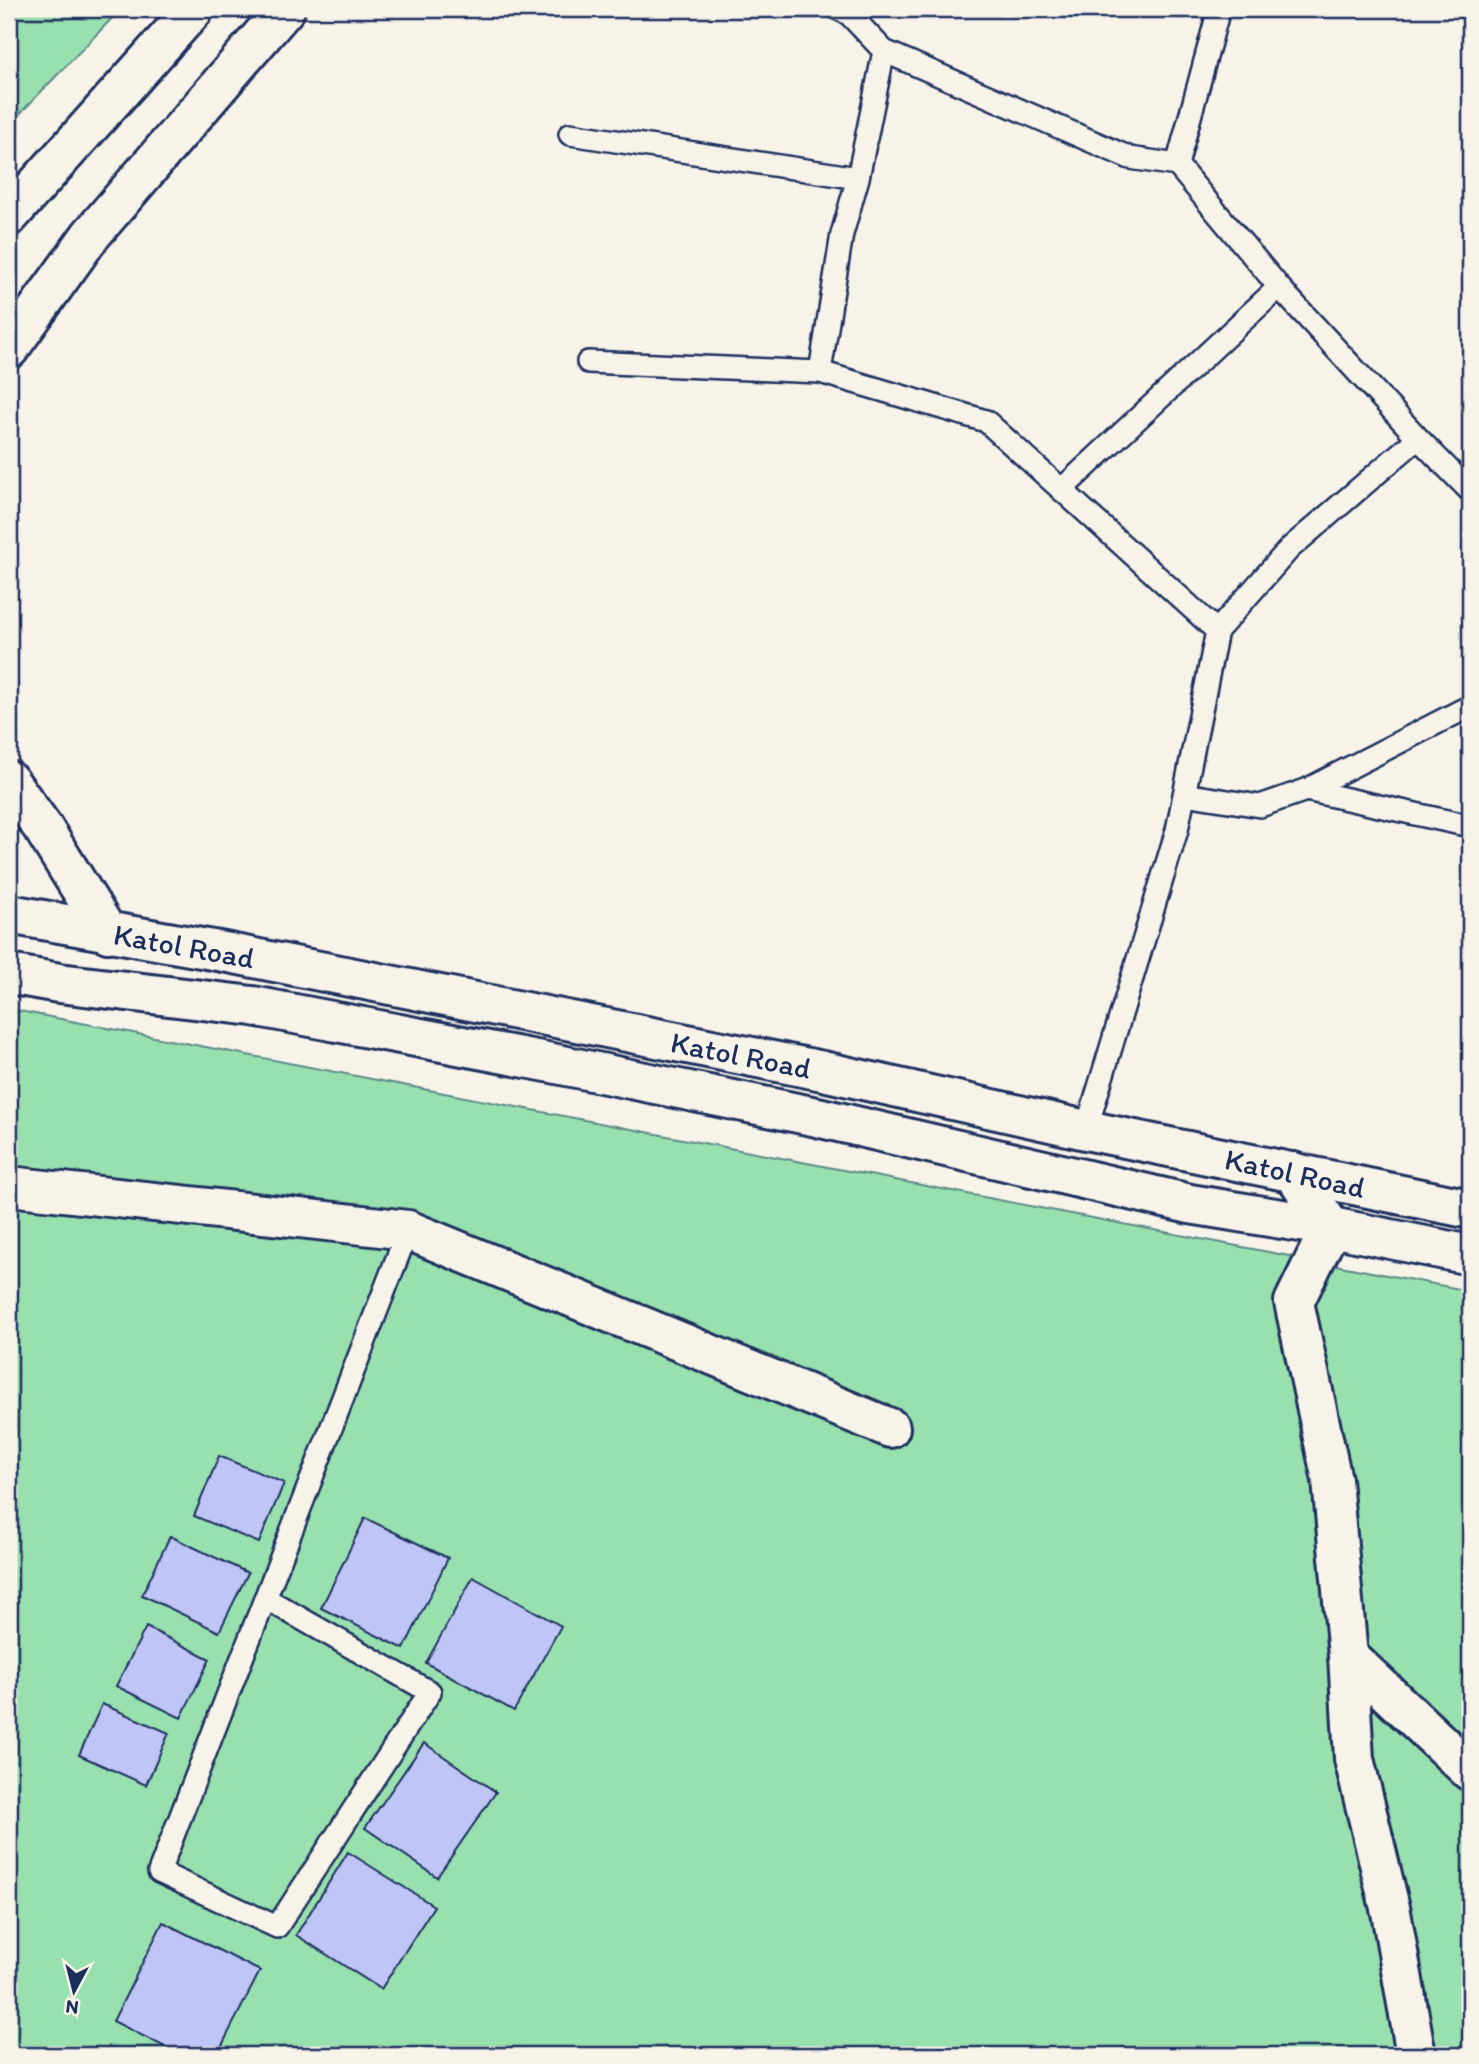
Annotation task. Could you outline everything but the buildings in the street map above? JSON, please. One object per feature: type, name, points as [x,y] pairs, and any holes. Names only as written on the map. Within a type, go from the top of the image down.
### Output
[{"type":"main road","points":[[9,216],[194,9]]},
{"type":"main road","points":[[9,349],[90,236],[285,9]]},
{"type":"main road","points":[[9,781],[43,828],[108,933]]},
{"type":"main road","name":"Katol Road","points":[[9,914],[224,952],[809,1069],[1086,1130],[1470,1209]]},
{"type":"main road","name":"Katol Road","points":[[9,974],[253,1006],[552,1063],[817,1117],[1190,1204],[1331,1227],[1470,1255]]},
{"type":"main road","points":[[1293,1172],[1331,1227],[1294,1303],[1332,1480],[1348,1656],[1354,1759],[1391,1912],[1416,2055]]},
{"type":"main road","points":[[9,1186],[408,1230],[890,1428]]},
{"type":"main road","points":[[1348,1656],[1470,1771]]},
{"type":"lane","points":[[838,9],[849,14],[884,51],[1130,159],[1177,165],[1279,287],[1470,491]]},
{"type":"lane","points":[[1177,165],[1219,9]]},
{"type":"lane","points":[[820,372],[842,234],[858,178],[884,51]]},
{"type":"lane","points":[[570,134],[858,178]]},
{"type":"lane","points":[[1061,490],[1279,287]]},
{"type":"lane","points":[[588,362],[820,372],[986,421],[1217,631]]},
{"type":"lane","points":[[1086,1130],[1173,843],[1217,631],[1289,549],[1418,438]]},
{"type":"lane","points":[[1184,794],[1260,806],[1306,790],[1470,706]]},
{"type":"lane","points":[[1306,790],[1470,826]]},
{"type":"lane","points":[[265,1598],[430,1692],[277,1927],[159,1872],[265,1598],[408,1230]]},
{"type":"green space","points":[[9,9],[121,9],[9,125]]},
{"type":"green space","points":[[9,1009],[1470,1291],[1470,2055],[9,2055]]}]
